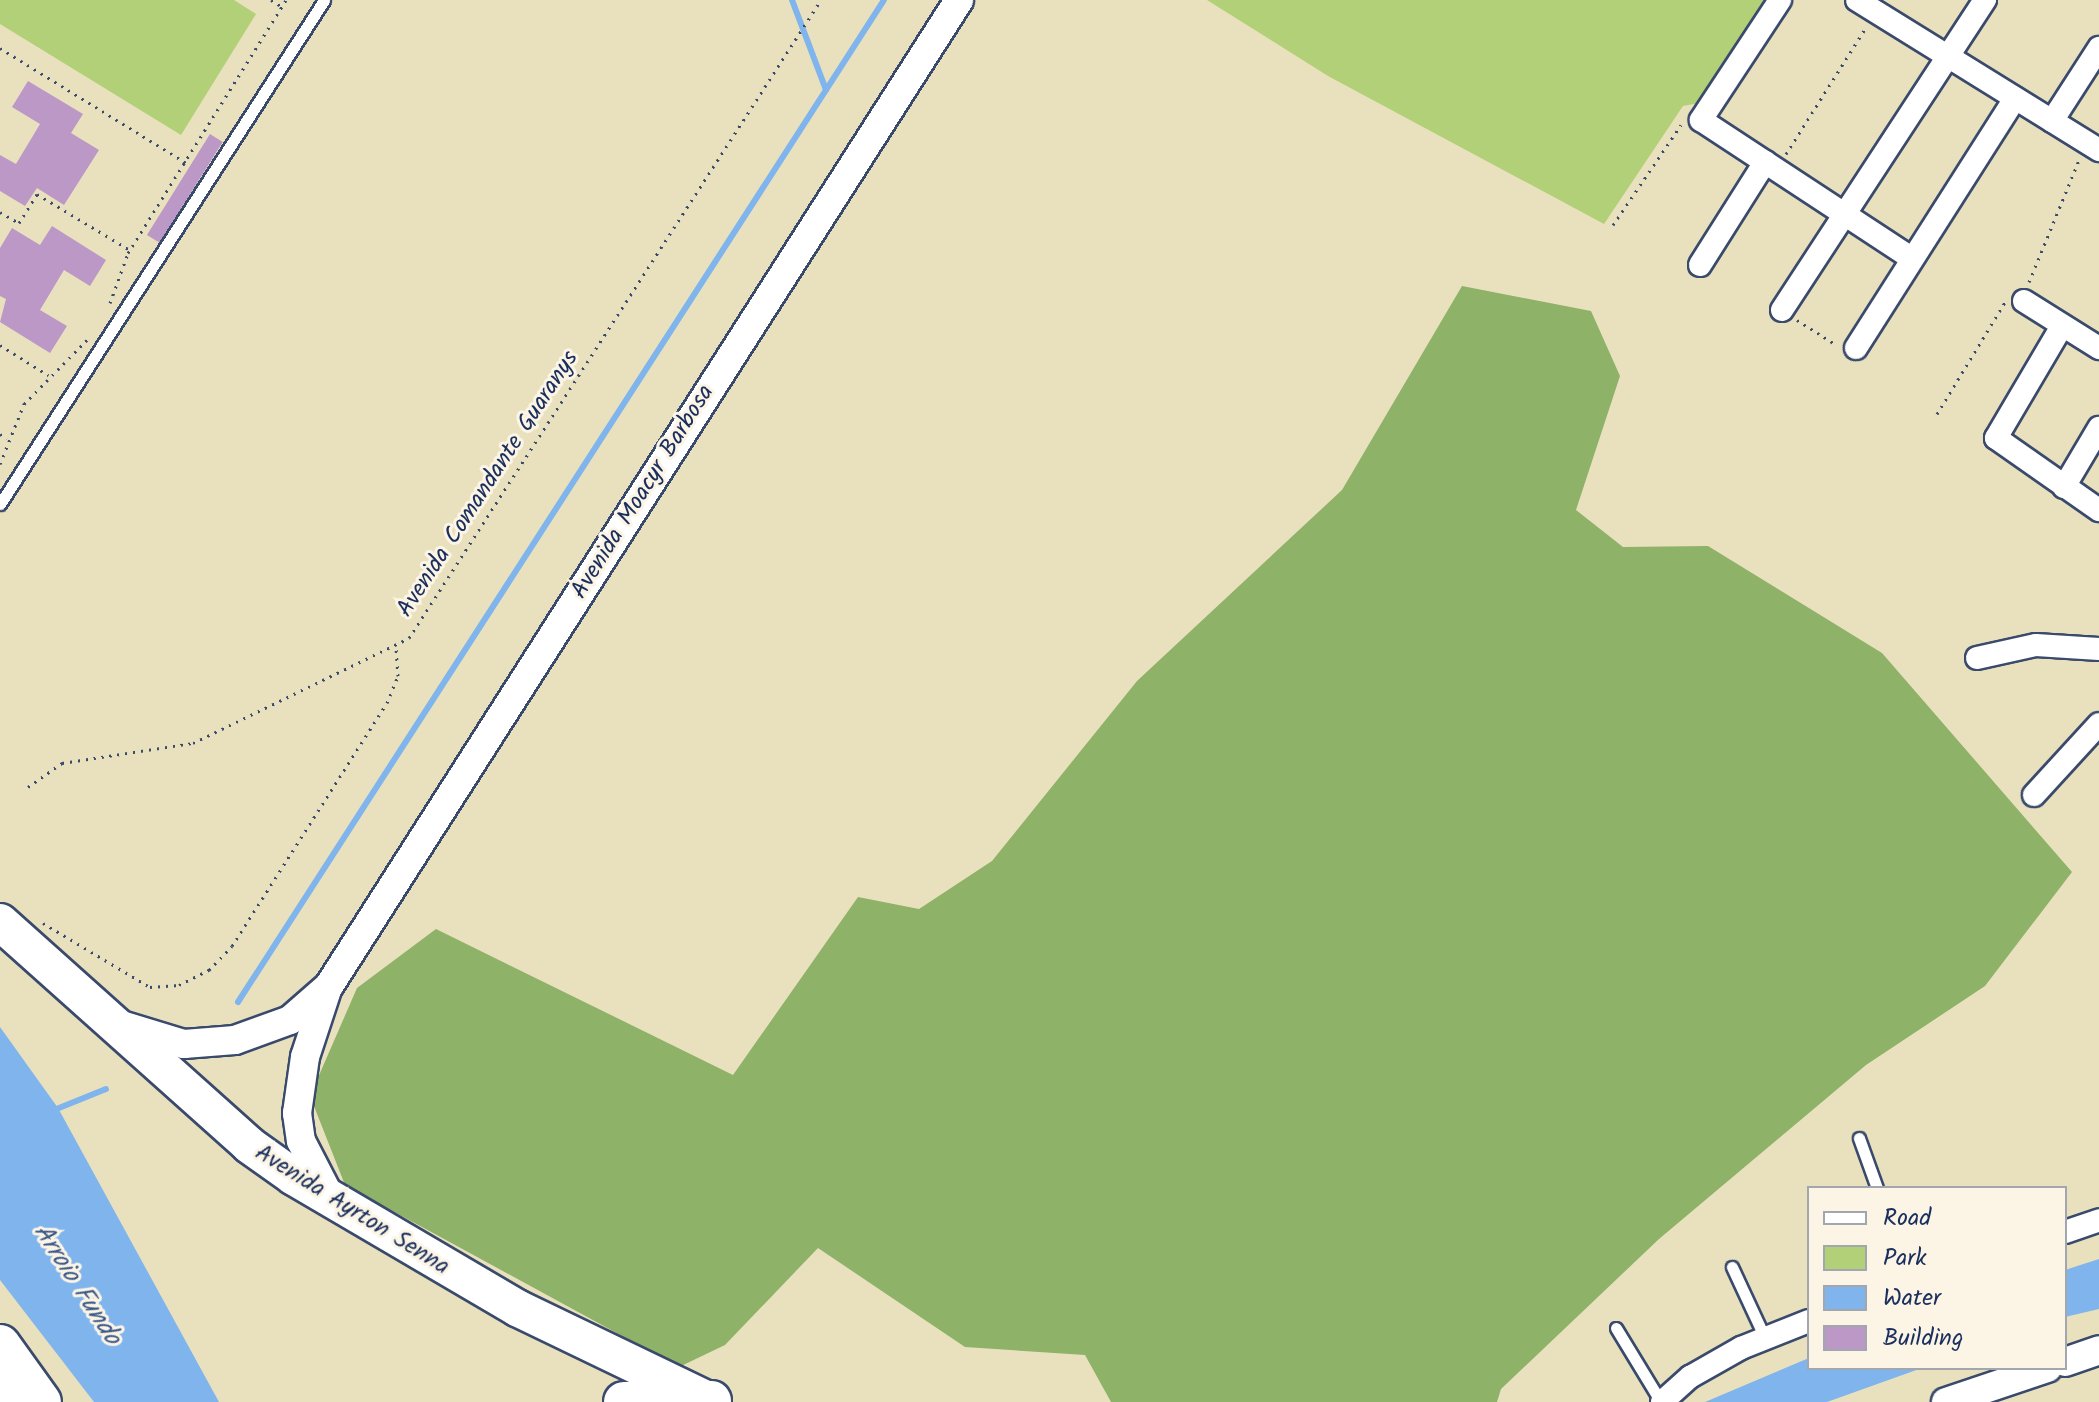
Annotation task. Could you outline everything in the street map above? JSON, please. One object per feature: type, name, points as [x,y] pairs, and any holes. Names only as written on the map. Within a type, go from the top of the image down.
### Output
[{"type":"highway","name":"Avenida Ayrton Senna","points":[[0,922],[121,1024],[249,1145],[334,1203],[517,1308],[712,1402]]},
{"type":"highway","points":[[0,1345],[41,1402]]},
{"type":"highway","points":[[0,1393],[6,1402]]},
{"type":"highway","points":[[624,1402],[712,1402]]},
{"type":"street","name":"Avenida Moacyr Barbosa","points":[[334,1203],[301,1141],[297,1113],[305,1057],[329,986],[959,0]]},
{"type":"street","points":[[1780,0],[1701,120],[1911,258]]},
{"type":"street","points":[[1782,310],[1944,56],[1985,0]]},
{"type":"street","points":[[1871,4],[1944,56],[2094,146]]},
{"type":"street","points":[[2052,121],[2099,48]]},
{"type":"street","points":[[1856,348],[2015,98]]},
{"type":"street","points":[[1700,265],[1771,166]]},
{"type":"street","points":[[2024,301],[2099,348]]},
{"type":"street","points":[[2062,326],[1997,432],[2002,447],[2099,510]]},
{"type":"street","points":[[2064,487],[2099,428]]},
{"type":"street","points":[[1977,658],[2036,645],[2099,649]]},
{"type":"street","points":[[2034,795],[2099,724]]},
{"type":"street","name":"Avenida Moacyr Barbosa","points":[[121,1024],[184,1044],[235,1040],[290,1020],[329,986]]},
{"type":"street","points":[[2067,1231],[2099,1220]]},
{"type":"street","points":[[1662,1402],[1690,1377],[1765,1338],[1807,1322]]},
{"type":"street","points":[[2067,1361],[2099,1350]]},
{"type":"street","points":[[1960,1400],[2042,1370]]},
{"type":"lane","points":[[0,504],[324,0]]},
{"type":"lane","points":[[1859,1138],[1876,1186]]},
{"type":"lane","points":[[1732,1267],[1765,1338]]},
{"type":"lane","points":[[1616,1328],[1662,1402]]},
{"type":"path","points":[[271,0],[282,7]]},
{"type":"path","points":[[108,307],[130,250],[286,0]]},
{"type":"path","name":"Avenida Comandante Guaranys","points":[[28,787],[62,763],[193,743],[311,682],[396,646],[413,634],[821,0]]},
{"type":"path","points":[[1771,166],[1871,4]]},
{"type":"path","points":[[0,48],[186,163]]},
{"type":"path","points":[[1613,225],[1684,119],[1701,120]]},
{"type":"path","points":[[1937,414],[2004,303],[2024,301],[2064,204],[2069,178],[2094,146]]},
{"type":"path","points":[[0,212],[19,223],[37,194],[130,250]]},
{"type":"path","points":[[1782,310],[1845,350],[1856,348]]},
{"type":"path","points":[[0,464],[7,438],[24,404],[90,336]]},
{"type":"path","points":[[0,345],[49,375]]},
{"type":"path","points":[[0,434],[7,438]]},
{"type":"path","points":[[36,921],[150,987],[179,985],[209,970],[232,946],[387,703],[398,676],[396,646]]},
{"type":"green space","points":[[0,0],[234,0],[256,14],[181,135],[0,24]]},
{"type":"green space","points":[[1207,0],[1764,0],[1699,103],[1683,106],[1604,224],[1328,76]]},
{"type":"green space","points":[[1462,286],[1591,311],[1620,376],[1576,510],[1623,547],[1708,546],[1882,653],[2072,872],[1985,986],[1866,1065],[1659,1239],[1501,1389],[1497,1402],[1111,1402],[1085,1355],[965,1347],[818,1248],[725,1345],[679,1367],[345,1185],[310,1096],[357,988],[436,929],[733,1075],[858,897],[919,909],[992,861],[1137,681],[1342,490]]},
{"type":"water","name":"Arroio Fundo","points":[[0,1027],[58,1108],[219,1402],[94,1402],[0,1280]]},
{"type":"water","points":[[2099,1259],[2099,1309],[2067,1317],[2067,1269]]},
{"type":"water","points":[[1807,1359],[1807,1370],[1916,1370],[1827,1402],[1705,1402]]},
{"type":"building","points":[[28,81],[83,114],[71,133],[99,150],[64,205],[37,188],[25,206],[0,191],[0,155],[16,164],[40,124],[12,107]]},
{"type":"building","points":[[210,134],[223,142],[160,243],[147,235]]},
{"type":"building","points":[[52,226],[106,260],[90,286],[64,270],[40,310],[67,326],[50,353],[0,322],[6,299],[0,296],[0,248],[12,228],[40,245]]},
{"type":"waterway","points":[[792,0],[826,90]]},
{"type":"waterway","points":[[238,1002],[884,0]]},
{"type":"waterway","points":[[54,1110],[106,1089]]}]
